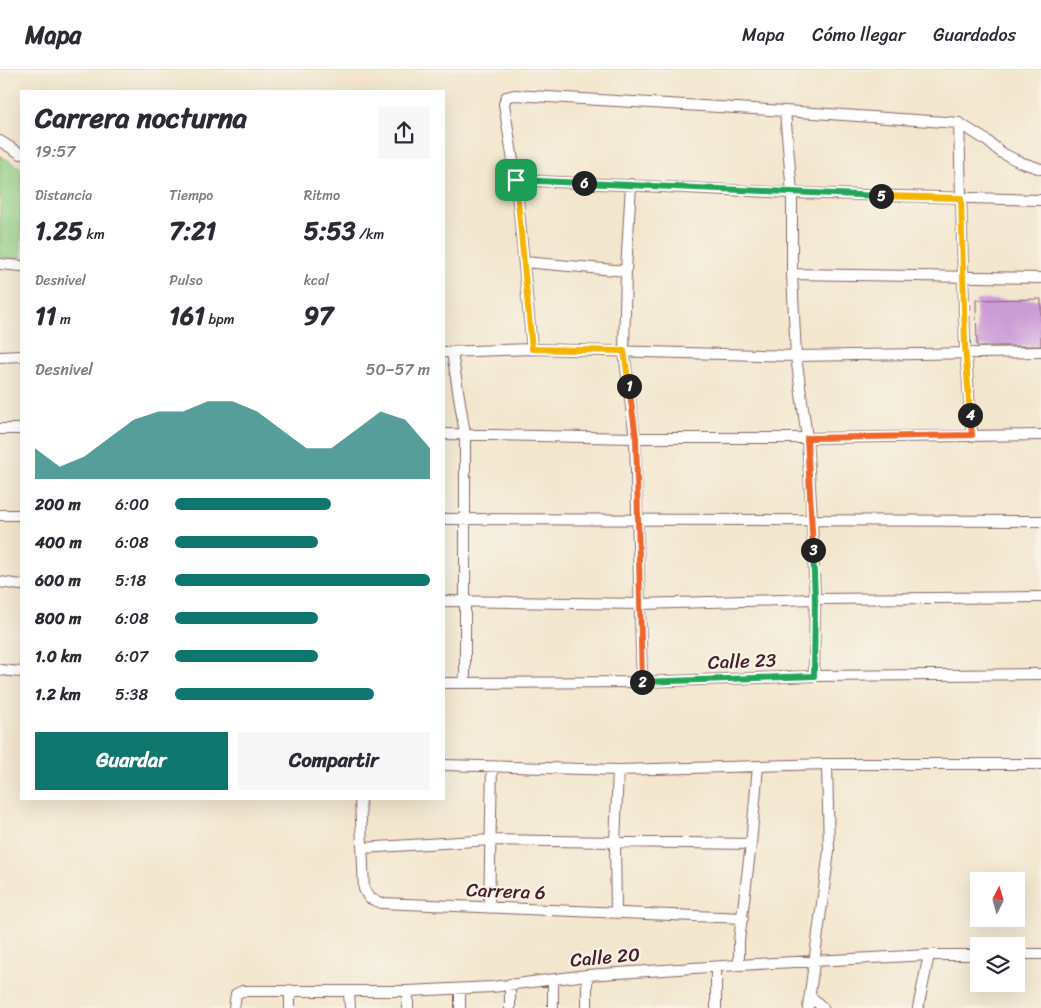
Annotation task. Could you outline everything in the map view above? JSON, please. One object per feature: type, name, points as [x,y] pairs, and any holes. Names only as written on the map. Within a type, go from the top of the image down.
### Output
[{"type":"street","points":[[532,349],[516,180],[504,104],[506,97],[514,95],[959,123],[986,140],[1002,153],[1020,162],[1041,168]]},
{"type":"street","points":[[785,111],[792,193],[792,274],[796,356],[807,438],[812,521],[815,599],[814,676]]},
{"type":"street","points":[[959,123],[965,352],[972,435]]},
{"type":"street","points":[[0,141],[20,153]]},
{"type":"street","points":[[516,180],[792,193],[1041,200]]},
{"type":"street","points":[[631,184],[624,351],[636,438],[642,682]]},
{"type":"street","points":[[524,262],[626,271]]},
{"type":"street","points":[[0,264],[20,266]]},
{"type":"street","points":[[792,274],[1041,278]]},
{"type":"street","points":[[466,683],[465,434],[448,353],[532,349],[796,356],[1041,352]]},
{"type":"street","points":[[0,357],[20,356]]},
{"type":"street","points":[[0,429],[20,430]]},
{"type":"street","points":[[445,434],[636,438],[1041,435]]},
{"type":"street","points":[[0,516],[20,515]]},
{"type":"street","points":[[445,519],[1041,521]]},
{"type":"street","points":[[0,582],[20,585]]},
{"type":"street","points":[[445,602],[641,604],[815,599],[1041,597]]},
{"type":"street","points":[[0,670],[20,672]]},
{"type":"street","name":"Calle 23","points":[[445,683],[642,682],[814,676],[1041,674]]},
{"type":"street","points":[[808,1008],[829,851],[827,764]]},
{"type":"street","points":[[445,765],[618,770],[827,764],[1041,764]]},
{"type":"street","points":[[739,965],[758,766]]},
{"type":"street","points":[[489,908],[492,767]]},
{"type":"street","points":[[616,913],[615,843],[618,770]]},
{"type":"street","name":"Carrera 6","points":[[360,800],[364,890],[369,898],[381,903],[743,918]]},
{"type":"street","points":[[362,848],[491,840],[751,844]]},
{"type":"street","points":[[1025,954],[1041,954]]},
{"type":"street","points":[[918,1008],[929,955]]},
{"type":"street","name":"Calle 20","points":[[234,1008],[236,994],[242,991],[349,992],[460,989],[587,975],[929,955],[970,955]]},
{"type":"street","points":[[716,967],[716,1008]]},
{"type":"street","points":[[587,975],[587,1008]]},
{"type":"street","points":[[553,980],[553,1008]]},
{"type":"street","points":[[510,984],[510,1008]]},
{"type":"street","points":[[460,989],[460,1008]]},
{"type":"street","points":[[290,990],[290,1008]]},
{"type":"street","points":[[408,991],[408,1008]]},
{"type":"street","points":[[349,992],[350,1008]]},
{"type":"street","points":[[810,996],[823,1008]]},
{"type":"green space","points":[[0,156],[20,167],[20,259],[0,257]]},
{"type":"building","points":[[1041,299],[1041,346],[977,346],[976,300]]},
{"type":"route","points":[[516,180],[792,193],[961,198],[965,345],[972,435],[807,438],[815,599],[814,676],[642,682],[636,438],[624,351],[532,349],[516,180]]}]
